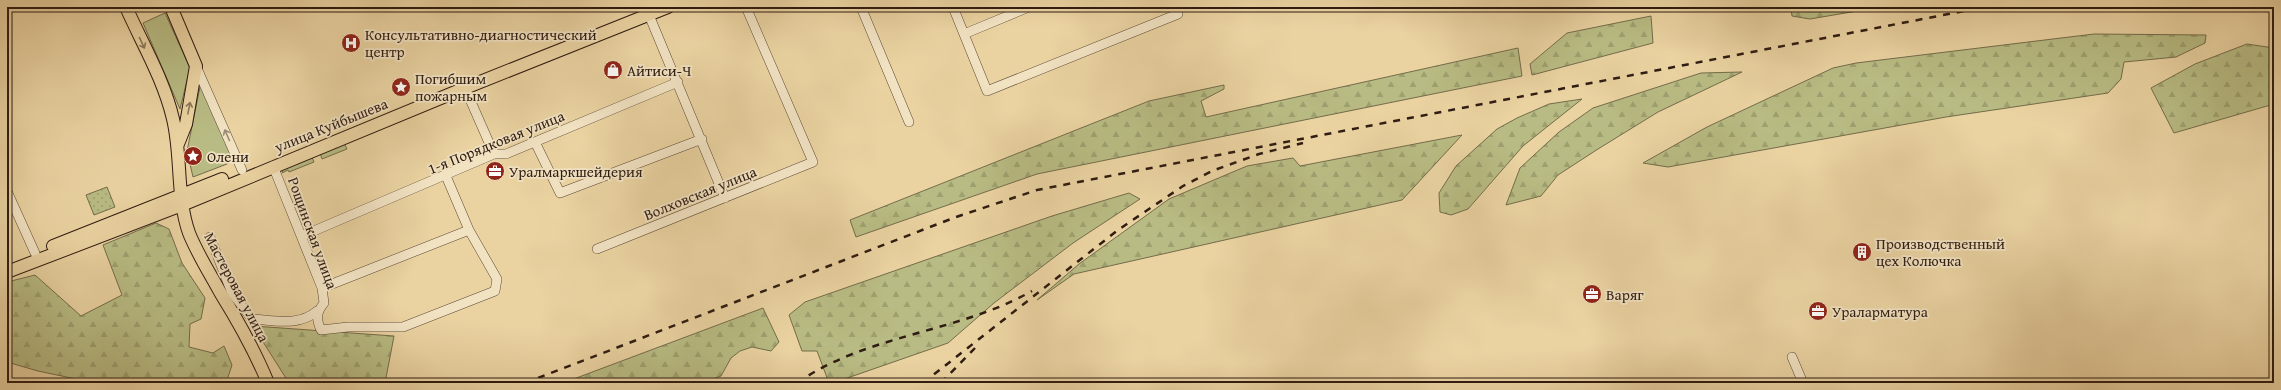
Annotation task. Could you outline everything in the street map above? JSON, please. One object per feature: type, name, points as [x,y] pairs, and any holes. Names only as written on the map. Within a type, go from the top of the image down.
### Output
[{"type":"main road","points":[[126,7],[168,102],[178,145]]},
{"type":"main road","points":[[171,7],[196,66],[186,124],[178,145]]},
{"type":"main road","name":"улица Куйбышева","points":[[7,272],[36,257],[181,200],[273,166],[464,85],[648,10],[668,7]]},
{"type":"main road","name":"улица Куйбышева","points":[[181,200],[242,170],[464,85]]},
{"type":"main road","name":"Мастеровая улица","points":[[178,145],[181,200],[194,244],[263,370],[268,383]]},
{"type":"main road","name":"улица Куйбышева","points":[[7,264],[36,257]]},
{"type":"street","name":"Волховская улица","points":[[597,249],[813,162],[746,7]]},
{"type":"street","points":[[861,7],[909,122]]},
{"type":"street","points":[[953,7],[987,91],[1177,11]]},
{"type":"street","points":[[964,34],[1029,7]]},
{"type":"street","points":[[648,10],[725,198]]},
{"type":"street","points":[[196,66],[242,170]]},
{"type":"street","name":"1-я Порядковая улица","points":[[302,236],[446,176],[494,154],[506,154],[678,82]]},
{"type":"street","points":[[464,85],[494,154]]},
{"type":"street","points":[[535,142],[560,193],[702,139]]},
{"type":"street","name":"Рощинская улица","points":[[273,166],[322,288],[324,303],[317,311],[317,322],[321,330],[348,327],[403,327],[495,292],[497,279],[469,230]]},
{"type":"street","points":[[322,288],[469,230],[446,176]]},
{"type":"street","points":[[7,191],[36,257]]},
{"type":"street","points":[[210,237],[232,293],[252,319],[297,322],[308,319],[317,311]]},
{"type":"street","points":[[1792,357],[1803,383]]},
{"type":"green space","points":[[1881,7],[1810,19],[1792,16],[1791,8]]},
{"type":"green space","points":[[165,13],[190,68],[180,109],[143,23]]},
{"type":"green space","points":[[1651,16],[1653,43],[1532,75],[1530,64],[1567,33]]},
{"type":"green space","points":[[2094,34],[2206,35],[2205,43],[2176,57],[2124,62],[2121,79],[2108,93],[1946,117],[1668,167],[1643,163],[1707,127],[1833,68],[1856,63]]},
{"type":"green space","points":[[2247,44],[2274,48],[2274,104],[2174,133],[2151,88],[2195,64]]},
{"type":"green space","points":[[1518,48],[1522,76],[1037,174],[856,237],[850,220],[1149,101],[1224,85],[1224,89],[1201,101],[1206,117]]},
{"type":"green space","points":[[1742,72],[1658,112],[1598,149],[1558,175],[1541,196],[1506,205],[1520,168],[1559,132],[1593,108],[1701,73]]},
{"type":"green space","points":[[201,82],[233,159],[227,164],[193,177],[187,151]]},
{"type":"green space","points":[[1582,99],[1523,146],[1468,209],[1451,215],[1440,212],[1439,193],[1456,166],[1497,129],[1517,118],[1549,104]]},
{"type":"green space","points":[[1462,135],[1402,200],[1074,274],[1037,300],[1079,264],[1169,199],[1247,166],[1293,158],[1300,166]]},
{"type":"green space","points":[[344,143],[347,149],[322,159],[320,153]]},
{"type":"green space","points":[[311,155],[314,162],[289,172],[288,170],[282,173],[284,166]]},
{"type":"green space","points":[[107,187],[115,207],[94,215],[86,195]]},
{"type":"green space","points":[[1129,193],[1140,199],[1073,243],[994,303],[948,343],[833,383],[829,383],[817,351],[802,351],[789,315],[805,302],[1052,216]]},
{"type":"green space","points":[[156,223],[169,229],[182,263],[205,298],[201,319],[190,324],[189,347],[213,353],[224,346],[232,365],[227,380],[219,383],[95,383],[38,371],[7,362],[7,282],[35,275],[81,316],[122,295],[103,245]]},
{"type":"green space","points":[[763,308],[779,342],[771,351],[752,347],[740,351],[731,358],[721,376],[703,383],[563,383]]},
{"type":"green space","points":[[253,326],[394,336],[385,383],[289,383]]},
{"type":"railway","points":[[525,383],[956,217],[1037,190],[1985,7]]},
{"type":"railway","points":[[923,383],[1118,230],[1183,186],[1212,171],[1259,154],[1303,143]]},
{"type":"railway","points":[[797,383],[824,367],[853,354],[883,343],[974,316],[1004,305],[1032,291]]},
{"type":"railway","points":[[941,383],[975,348]]},
{"type":"place","name":"Консультативно-диагностический центр","points":[[351,43]]},
{"type":"place","name":"Айтиси-Ч","points":[[613,70]]},
{"type":"place","name":"Погибшим пожарным","points":[[401,87]]},
{"type":"place","name":"Олени","points":[[193,156]]},
{"type":"place","name":"Уралмаркшейдерия","points":[[495,171]]},
{"type":"place","name":"Производственный цех Колючка","points":[[1862,252]]},
{"type":"place","name":"Варяг","points":[[1592,294]]},
{"type":"place","name":"Ураларматура","points":[[1818,311]]}]
